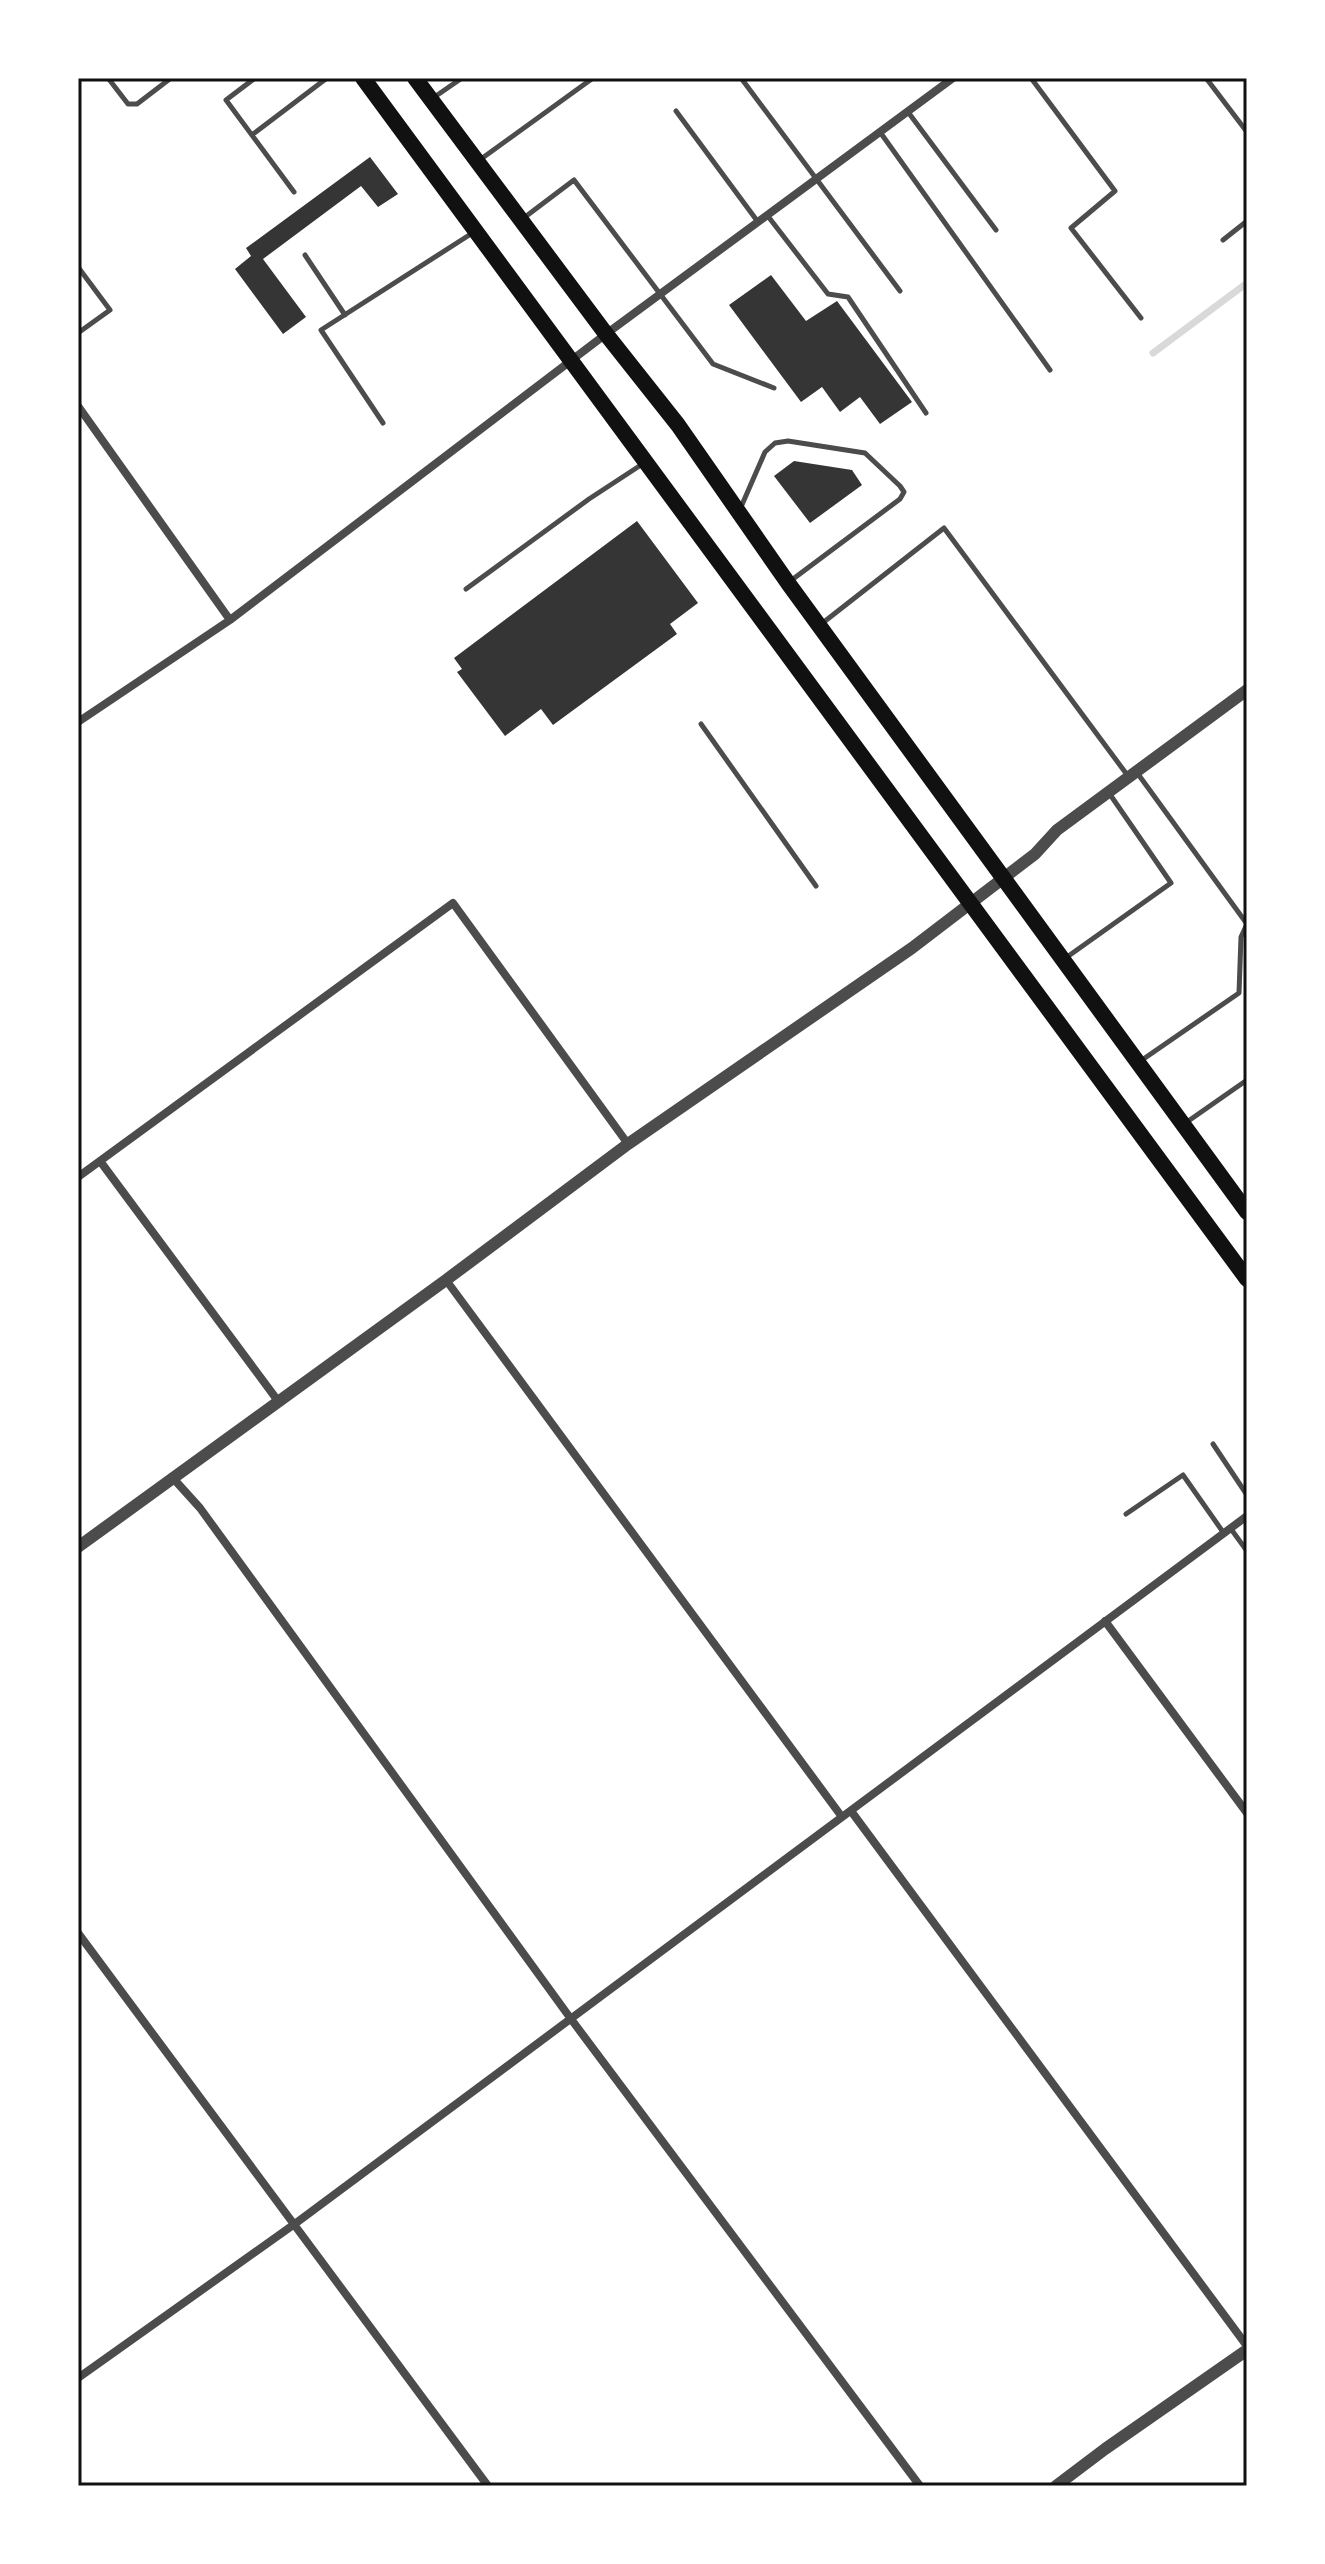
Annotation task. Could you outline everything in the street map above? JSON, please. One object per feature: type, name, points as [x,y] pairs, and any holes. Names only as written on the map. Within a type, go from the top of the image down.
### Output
[{"type":"main road","points":[[363,78],[1247,1279]]},
{"type":"main road","points":[[415,78],[606,334],[678,425],[788,583],[1247,1212]]},
{"type":"street","points":[[78,722],[230,620],[606,334],[953,78]]},
{"type":"street","points":[[78,406],[230,620]]},
{"type":"street","points":[[78,1547],[628,1144],[798,1029],[970,904],[1035,854],[1057,830],[1247,690]]},
{"type":"street","points":[[78,1177],[453,903],[628,1144]]},
{"type":"street","points":[[100,1161],[278,1401]]},
{"type":"street","points":[[446,1280],[842,1817]]},
{"type":"street","points":[[172,1477],[200,1508],[571,2019],[920,2486]]},
{"type":"street","points":[[78,2378],[296,2223],[1247,1516]]},
{"type":"street","points":[[1105,1621],[1247,1813]]},
{"type":"street","points":[[851,1811],[1247,2348],[1056,2486]]},
{"type":"street","points":[[78,1933],[296,2223],[488,2486]]},
{"type":"lane","points":[[108,78],[128,104],[137,104],[171,78]]},
{"type":"lane","points":[[255,78],[226,100],[294,192]]},
{"type":"lane","points":[[252,135],[327,78]]},
{"type":"lane","points":[[431,100],[462,78]]},
{"type":"lane","points":[[477,162],[593,78]]},
{"type":"lane","points":[[741,78],[900,291]]},
{"type":"lane","points":[[1031,78],[1115,191],[1071,228],[1141,318]]},
{"type":"lane","points":[[1206,78],[1247,132]]},
{"type":"lane","points":[[676,111],[758,222]]},
{"type":"lane","points":[[908,112],[996,230]]},
{"type":"lane","points":[[880,132],[1050,370]]},
{"type":"lane","points":[[521,220],[574,180],[713,364],[774,388]]},
{"type":"lane","points":[[767,215],[828,294],[848,297],[926,413]]},
{"type":"lane","points":[[1223,240],[1247,221]]},
{"type":"lane","points":[[383,423],[321,330],[475,231]]},
{"type":"lane","points":[[305,255],[345,315]]},
{"type":"lane","points":[[78,267],[110,310],[78,333]]},
{"type":"lane","points":[[739,511],[765,452],[775,443],[788,441],[865,453],[900,486],[904,492],[900,499],[788,583]]},
{"type":"lane","points":[[466,589],[589,499],[645,463]]},
{"type":"lane","points":[[820,626],[944,528],[1247,924],[1241,937],[1239,993],[1138,1063]]},
{"type":"lane","points":[[701,724],[816,886]]},
{"type":"lane","points":[[1063,960],[1171,883],[1109,792]]},
{"type":"lane","points":[[1183,1124],[1247,1080]]},
{"type":"lane","points":[[1213,1444],[1247,1495]]},
{"type":"lane","points":[[1126,1514],[1183,1475],[1227,1531],[1247,1551]]},
{"type":"building","points":[[370,157],[398,194],[378,207],[361,186],[263,259],[306,317],[283,334],[235,269],[251,256],[246,248]]},
{"type":"building","points":[[771,275],[806,321],[837,301],[912,402],[880,424],[860,397],[840,412],[822,387],[801,402],[729,305]]},
{"type":"building","points":[[794,461],[852,470],[862,485],[810,523],[774,476]]},
{"type":"building","points":[[637,521],[698,603],[670,624],[677,634],[553,725],[541,709],[505,736],[457,672],[462,669],[454,658]]},
{"type":"waterway","points":[[1153,353],[1247,283]]}]
